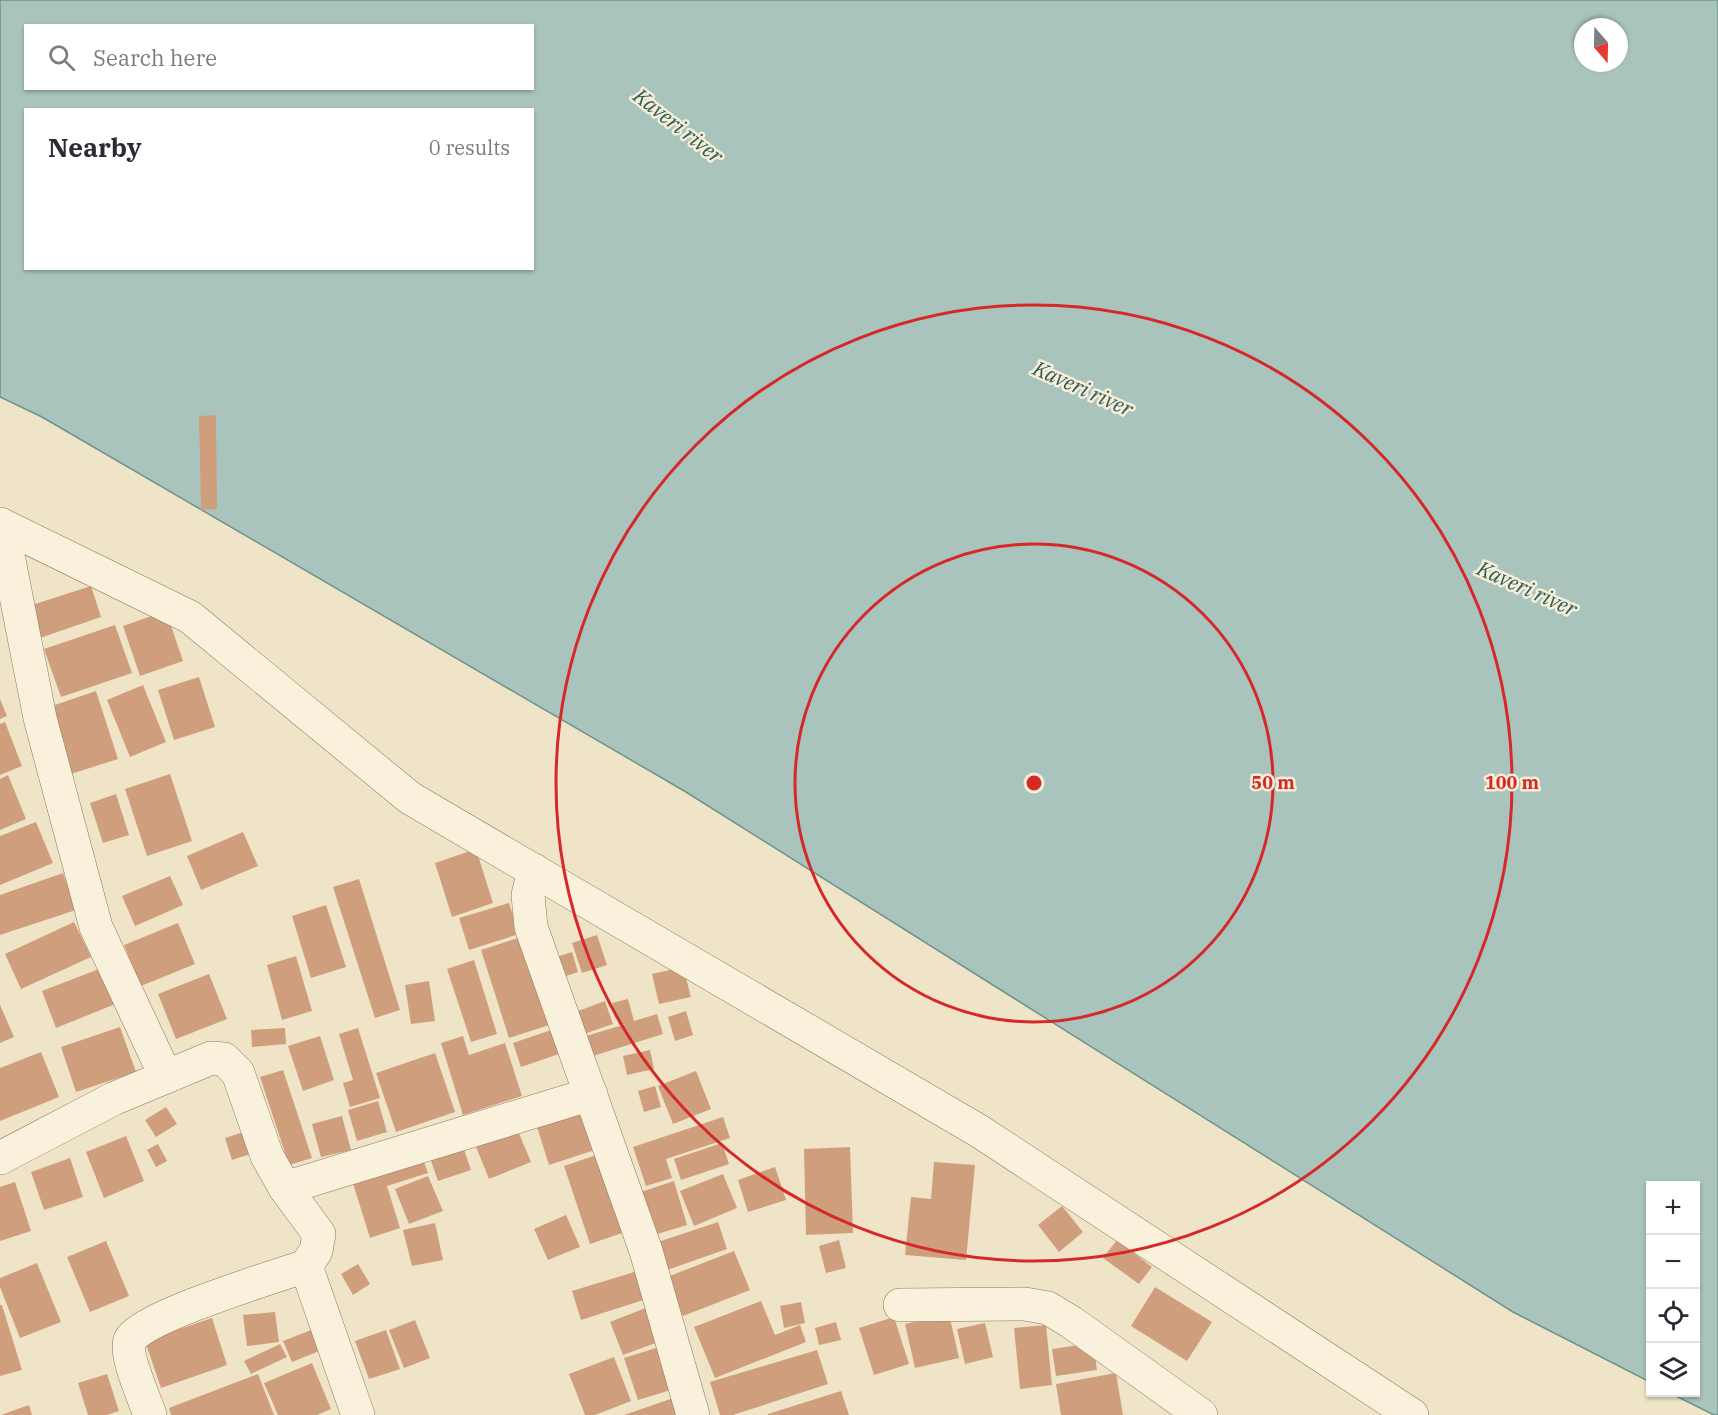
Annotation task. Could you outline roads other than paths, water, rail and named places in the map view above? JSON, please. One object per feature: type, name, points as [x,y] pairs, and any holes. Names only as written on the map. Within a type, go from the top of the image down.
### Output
[{"type":"street","points":[[1,524],[190,617],[410,798],[979,1131],[1412,1415]]},
{"type":"street","points":[[1,524],[40,718],[96,927],[166,1077]]},
{"type":"street","points":[[534,870],[528,895],[531,927],[646,1251],[693,1415]]},
{"type":"street","points":[[0,1158],[113,1099],[211,1058],[224,1059],[238,1073],[267,1156],[285,1188],[319,1234],[316,1251],[306,1266],[165,1316],[139,1331],[130,1341],[129,1354],[150,1415]]},
{"type":"street","points":[[285,1188],[591,1094]]},
{"type":"street","points":[[306,1266],[358,1415]]},
{"type":"street","points":[[900,1305],[1025,1304],[1048,1308],[1201,1415]]},
{"type":"water","name":"Kaveri river","points":[[0,0],[1718,0],[1718,1415],[1678,1397],[1700,1397],[1700,1181],[1646,1181],[1646,1380],[1513,1312],[686,792],[42,417],[0,397]]}]
